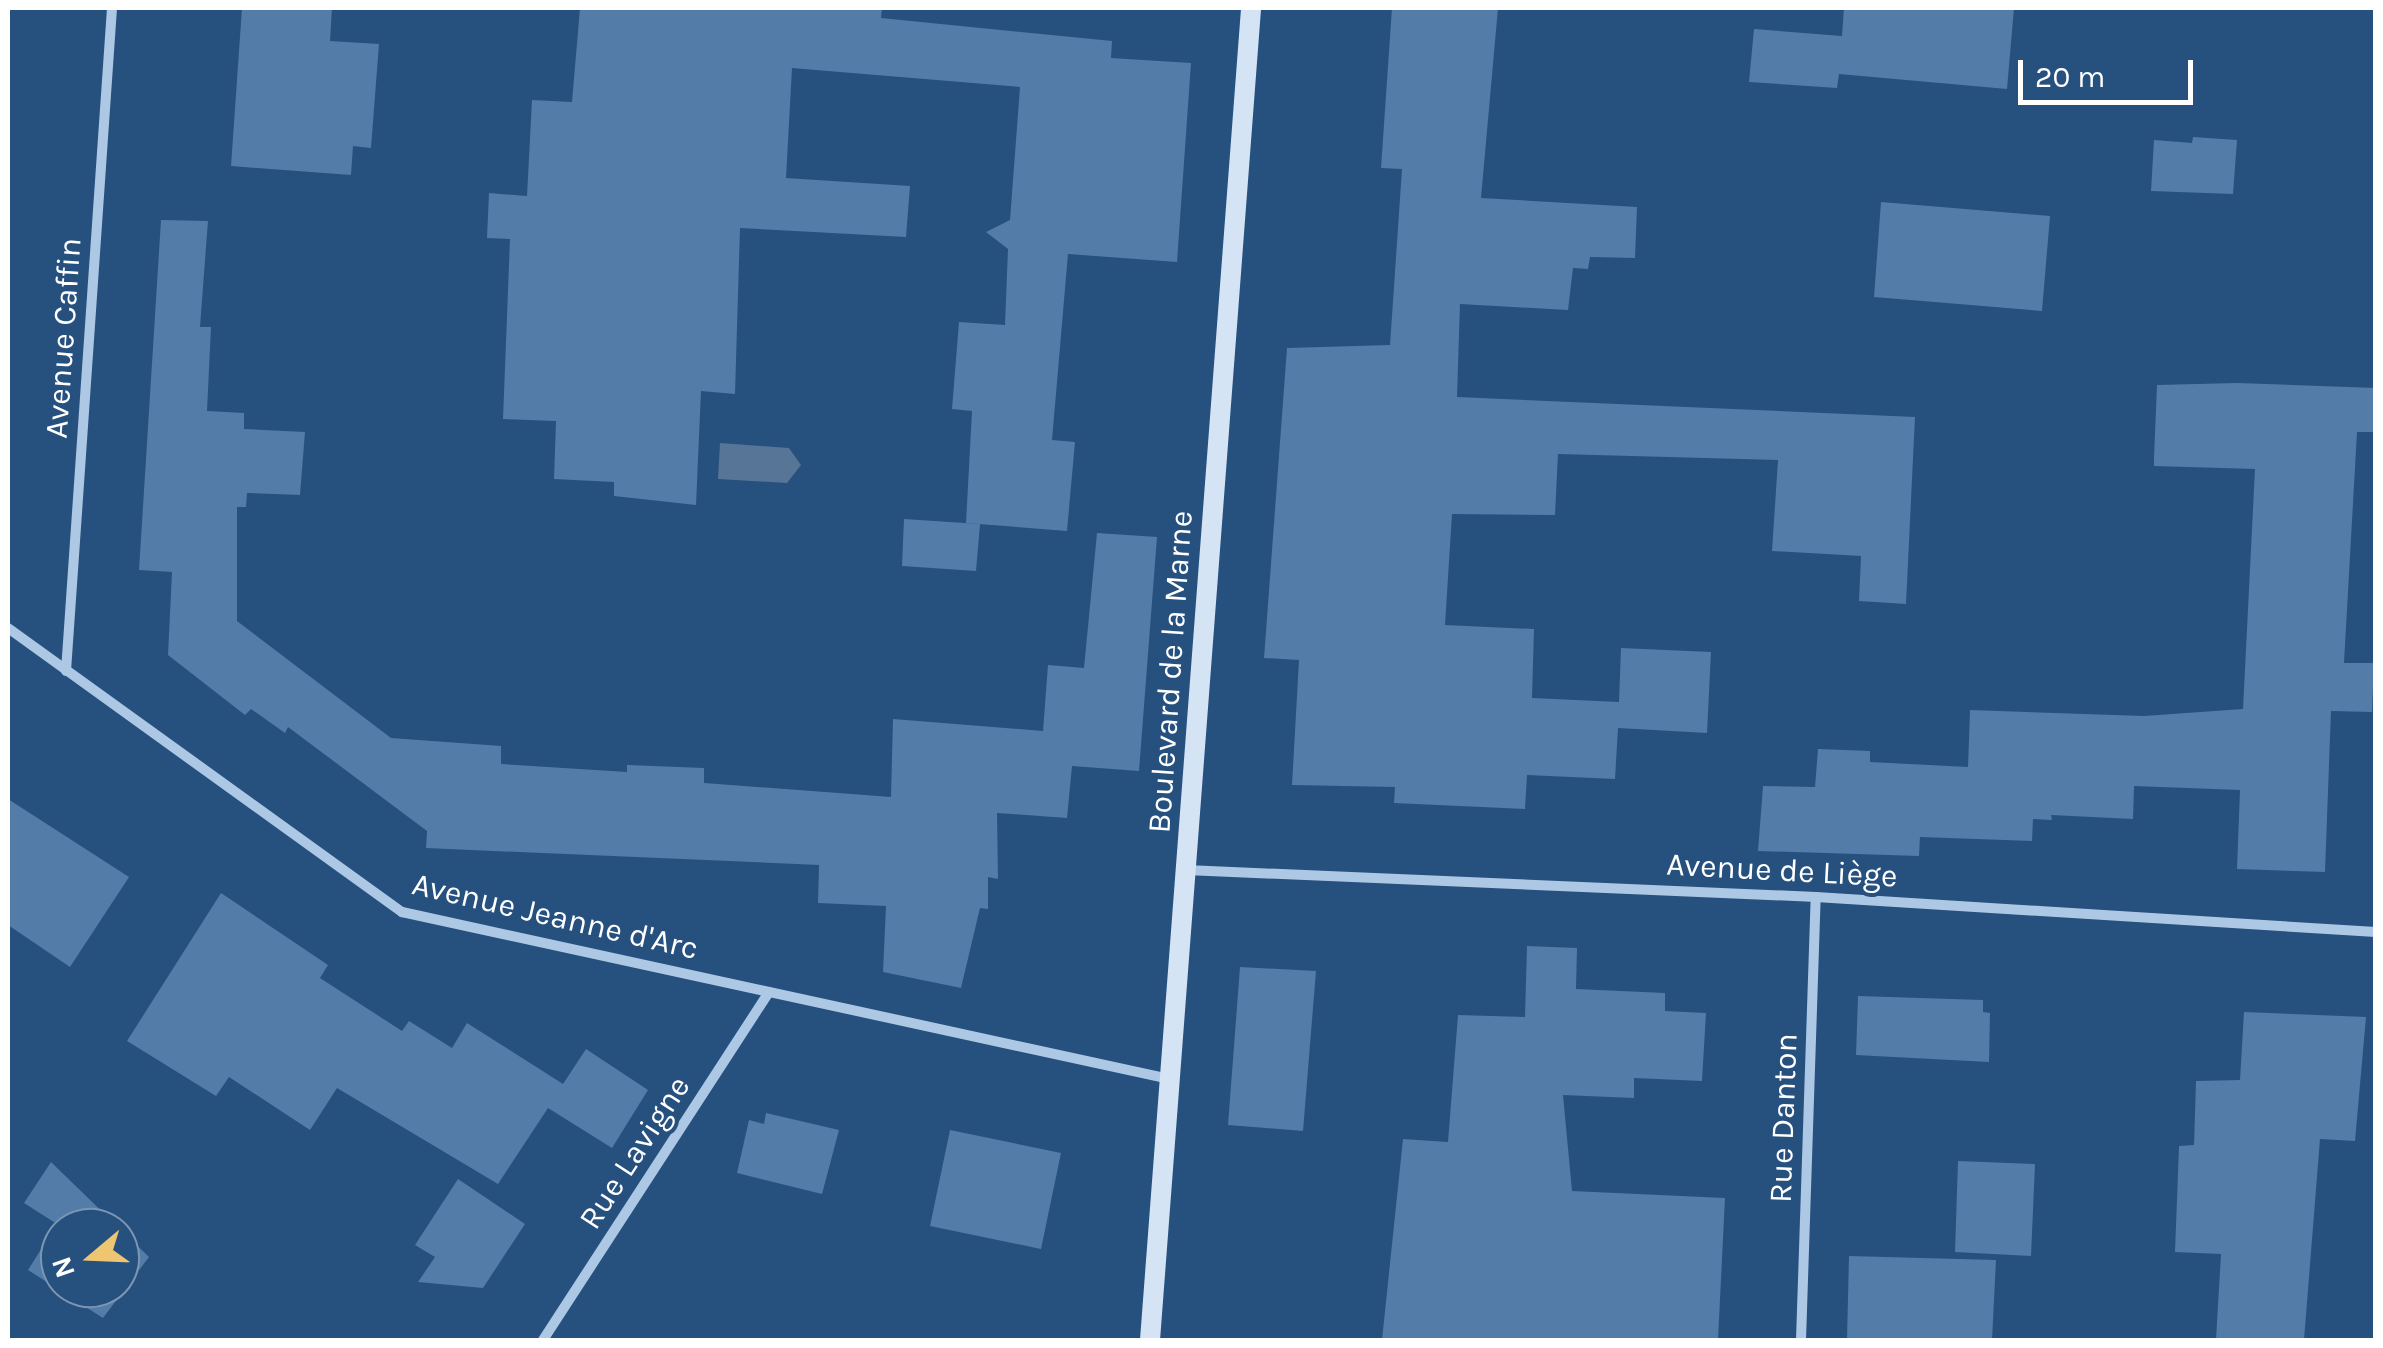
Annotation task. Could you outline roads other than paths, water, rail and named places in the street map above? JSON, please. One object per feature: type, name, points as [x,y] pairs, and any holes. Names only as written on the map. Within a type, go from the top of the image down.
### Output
[{"type":"street","name":"Avenue Caffin","points":[[66,671],[112,8]]},
{"type":"street","name":"Boulevard de la Marne","points":[[1150,1340],[1251,8]]},
{"type":"street","name":"Avenue Jeanne d'Arc","points":[[8,628],[402,912],[1170,1079]]},
{"type":"street","name":"Avenue de Liège","points":[[1186,870],[1816,896],[2376,932]]},
{"type":"street","name":"Rue Danton","points":[[1801,1340],[1816,896]]},
{"type":"street","name":"Rue Lavigne","points":[[543,1340],[770,992]]},
{"type":"water","points":[[720,443],[789,448],[801,465],[787,483],[718,479]]}]
